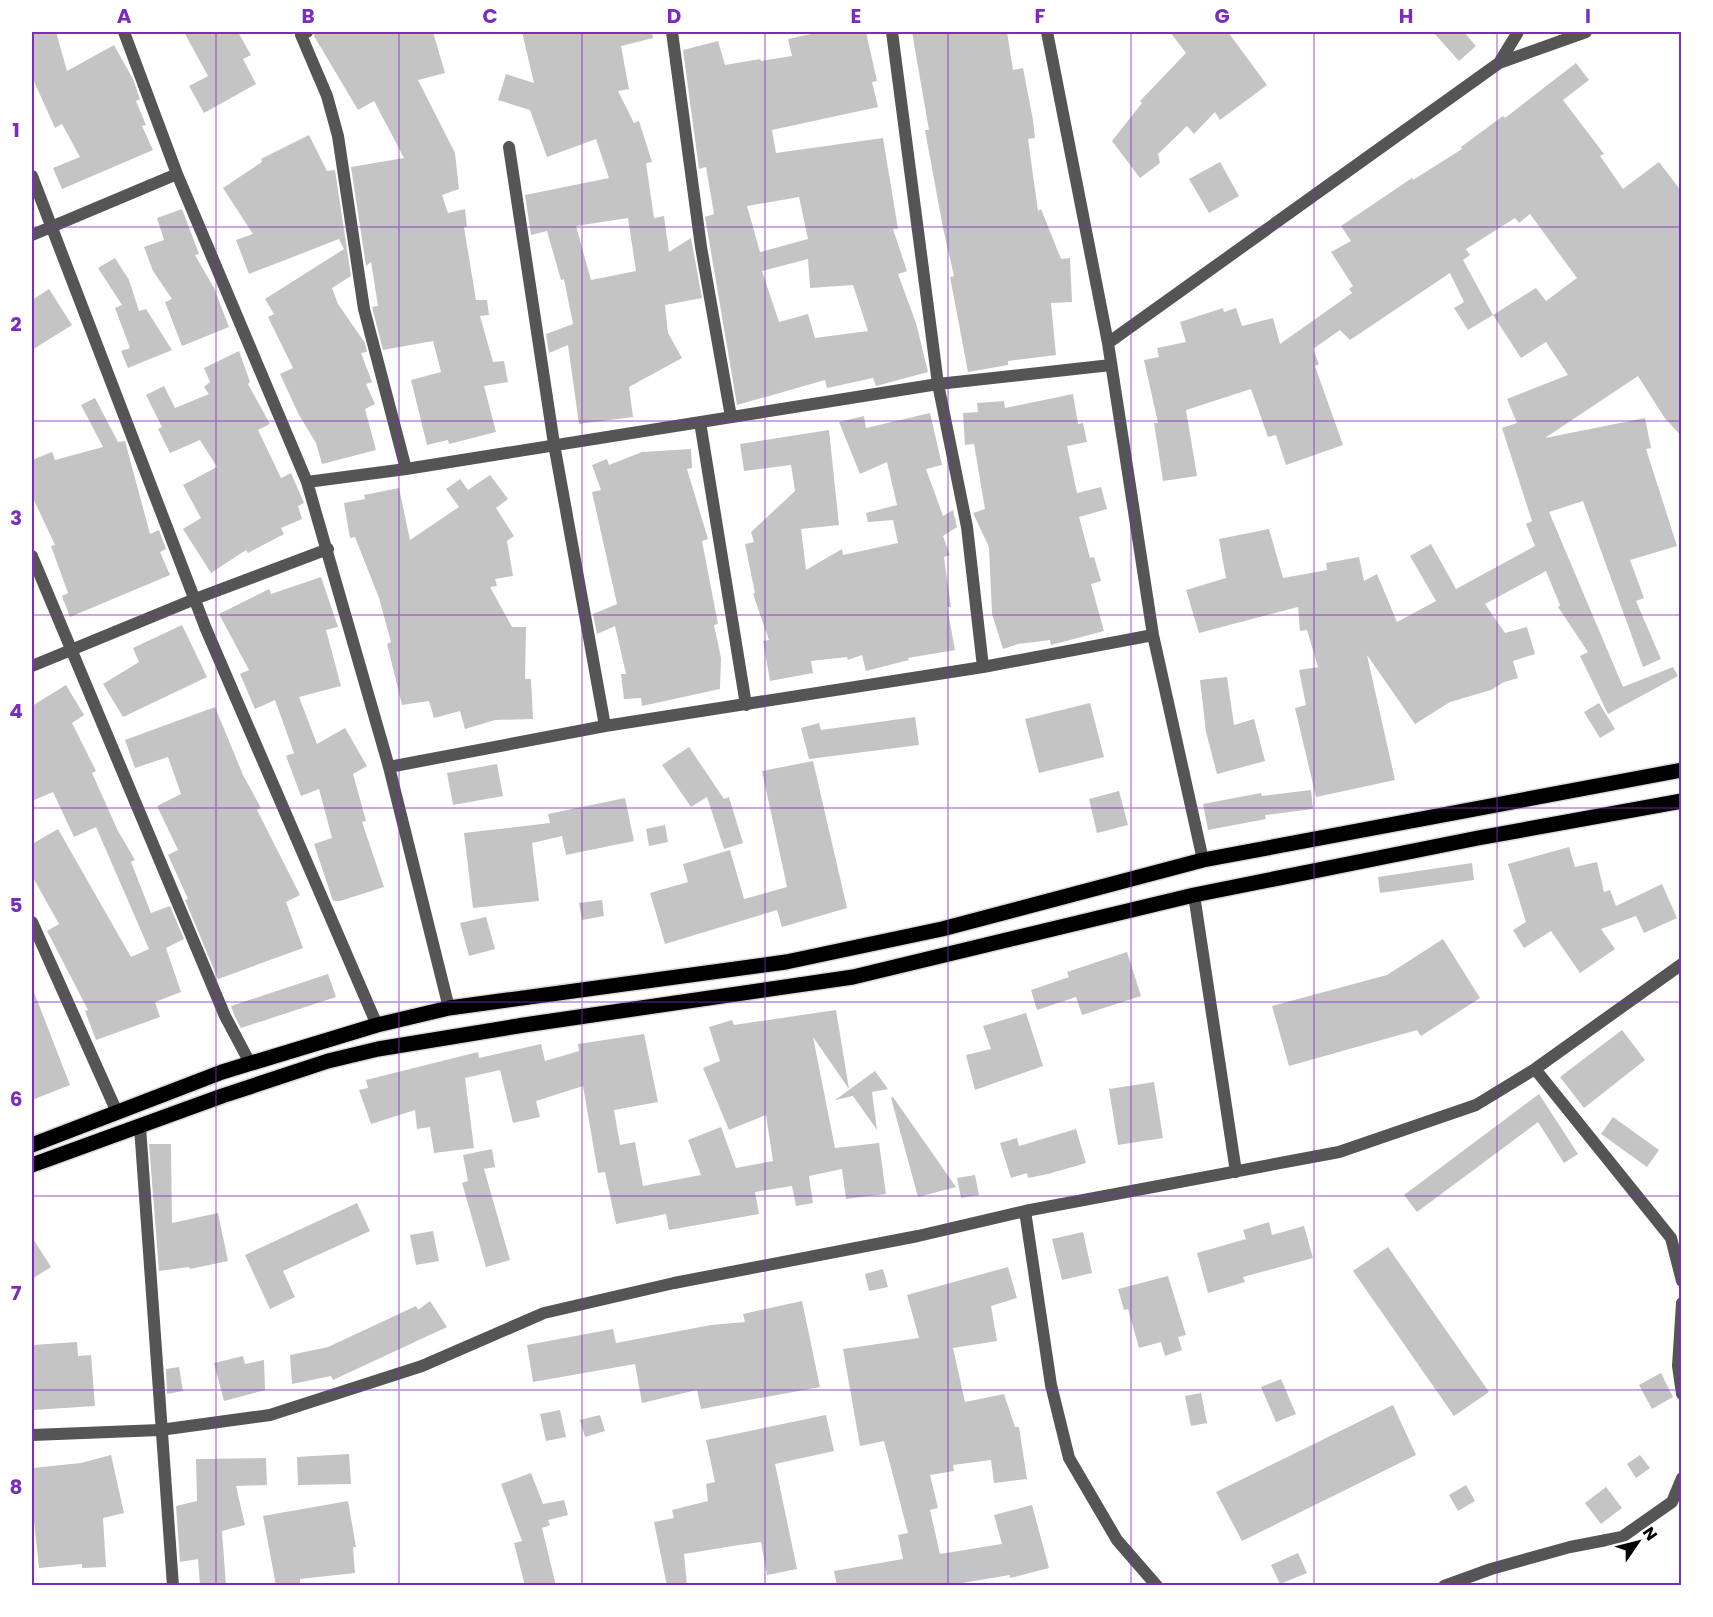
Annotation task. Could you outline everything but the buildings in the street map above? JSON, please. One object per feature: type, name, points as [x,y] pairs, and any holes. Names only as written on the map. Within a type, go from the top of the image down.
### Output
[{"type":"main road","points":[[32,1145],[116,1110],[250,1063],[377,1025],[449,1008],[786,962],[846,951],[942,929],[1203,860],[1682,770]]},
{"type":"main road","points":[[32,1165],[254,1085],[378,1049],[524,1025],[683,1004],[853,977],[1194,894],[1478,838],[1682,801]]},
{"type":"main road","points":[[681,975],[683,1004]]},
{"type":"street","points":[[124,32],[177,174],[307,482],[389,767],[449,1008]]},
{"type":"street","points":[[672,32],[701,247],[731,417]]},
{"type":"street","points":[[892,32],[938,384],[967,527],[983,667]]},
{"type":"street","points":[[1047,32],[1108,343],[1153,635],[1203,860]]},
{"type":"street","points":[[1499,63],[1518,32]]},
{"type":"street","points":[[1108,343],[1499,63],[1586,32]]},
{"type":"street","points":[[301,33],[327,96],[338,136],[364,309],[406,470]]},
{"type":"street","points":[[510,147],[554,444],[605,726]]},
{"type":"street","points":[[32,235],[177,174]]},
{"type":"street","points":[[32,176],[104,357],[195,599],[377,1025]]},
{"type":"street","points":[[307,482],[406,470],[554,444],[938,384],[1111,365]]},
{"type":"street","points":[[700,422],[746,705]]},
{"type":"street","points":[[32,666],[195,599],[328,549]]},
{"type":"street","points":[[32,555],[70,651],[225,1016],[250,1063]]},
{"type":"street","points":[[389,767],[605,726],[983,667],[1153,635]]},
{"type":"street","points":[[1194,894],[1236,1172]]},
{"type":"street","points":[[32,922],[116,1110]]},
{"type":"street","points":[[32,1435],[160,1430],[270,1415],[422,1366],[544,1313],[674,1283],[918,1236],[1025,1211],[1338,1152],[1476,1106],[1535,1069],[1682,964]]},
{"type":"street","points":[[1535,1069],[1671,1238],[1682,1281]]},
{"type":"street","points":[[140,1127],[173,1586]]},
{"type":"street","points":[[1025,1211],[1051,1385],[1069,1458],[1117,1540],[1157,1586]]},
{"type":"street","points":[[1682,1303],[1678,1366],[1682,1394]]},
{"type":"street","points":[[1444,1586],[1491,1569],[1569,1547],[1622,1537],[1672,1502],[1682,1478]]}]
